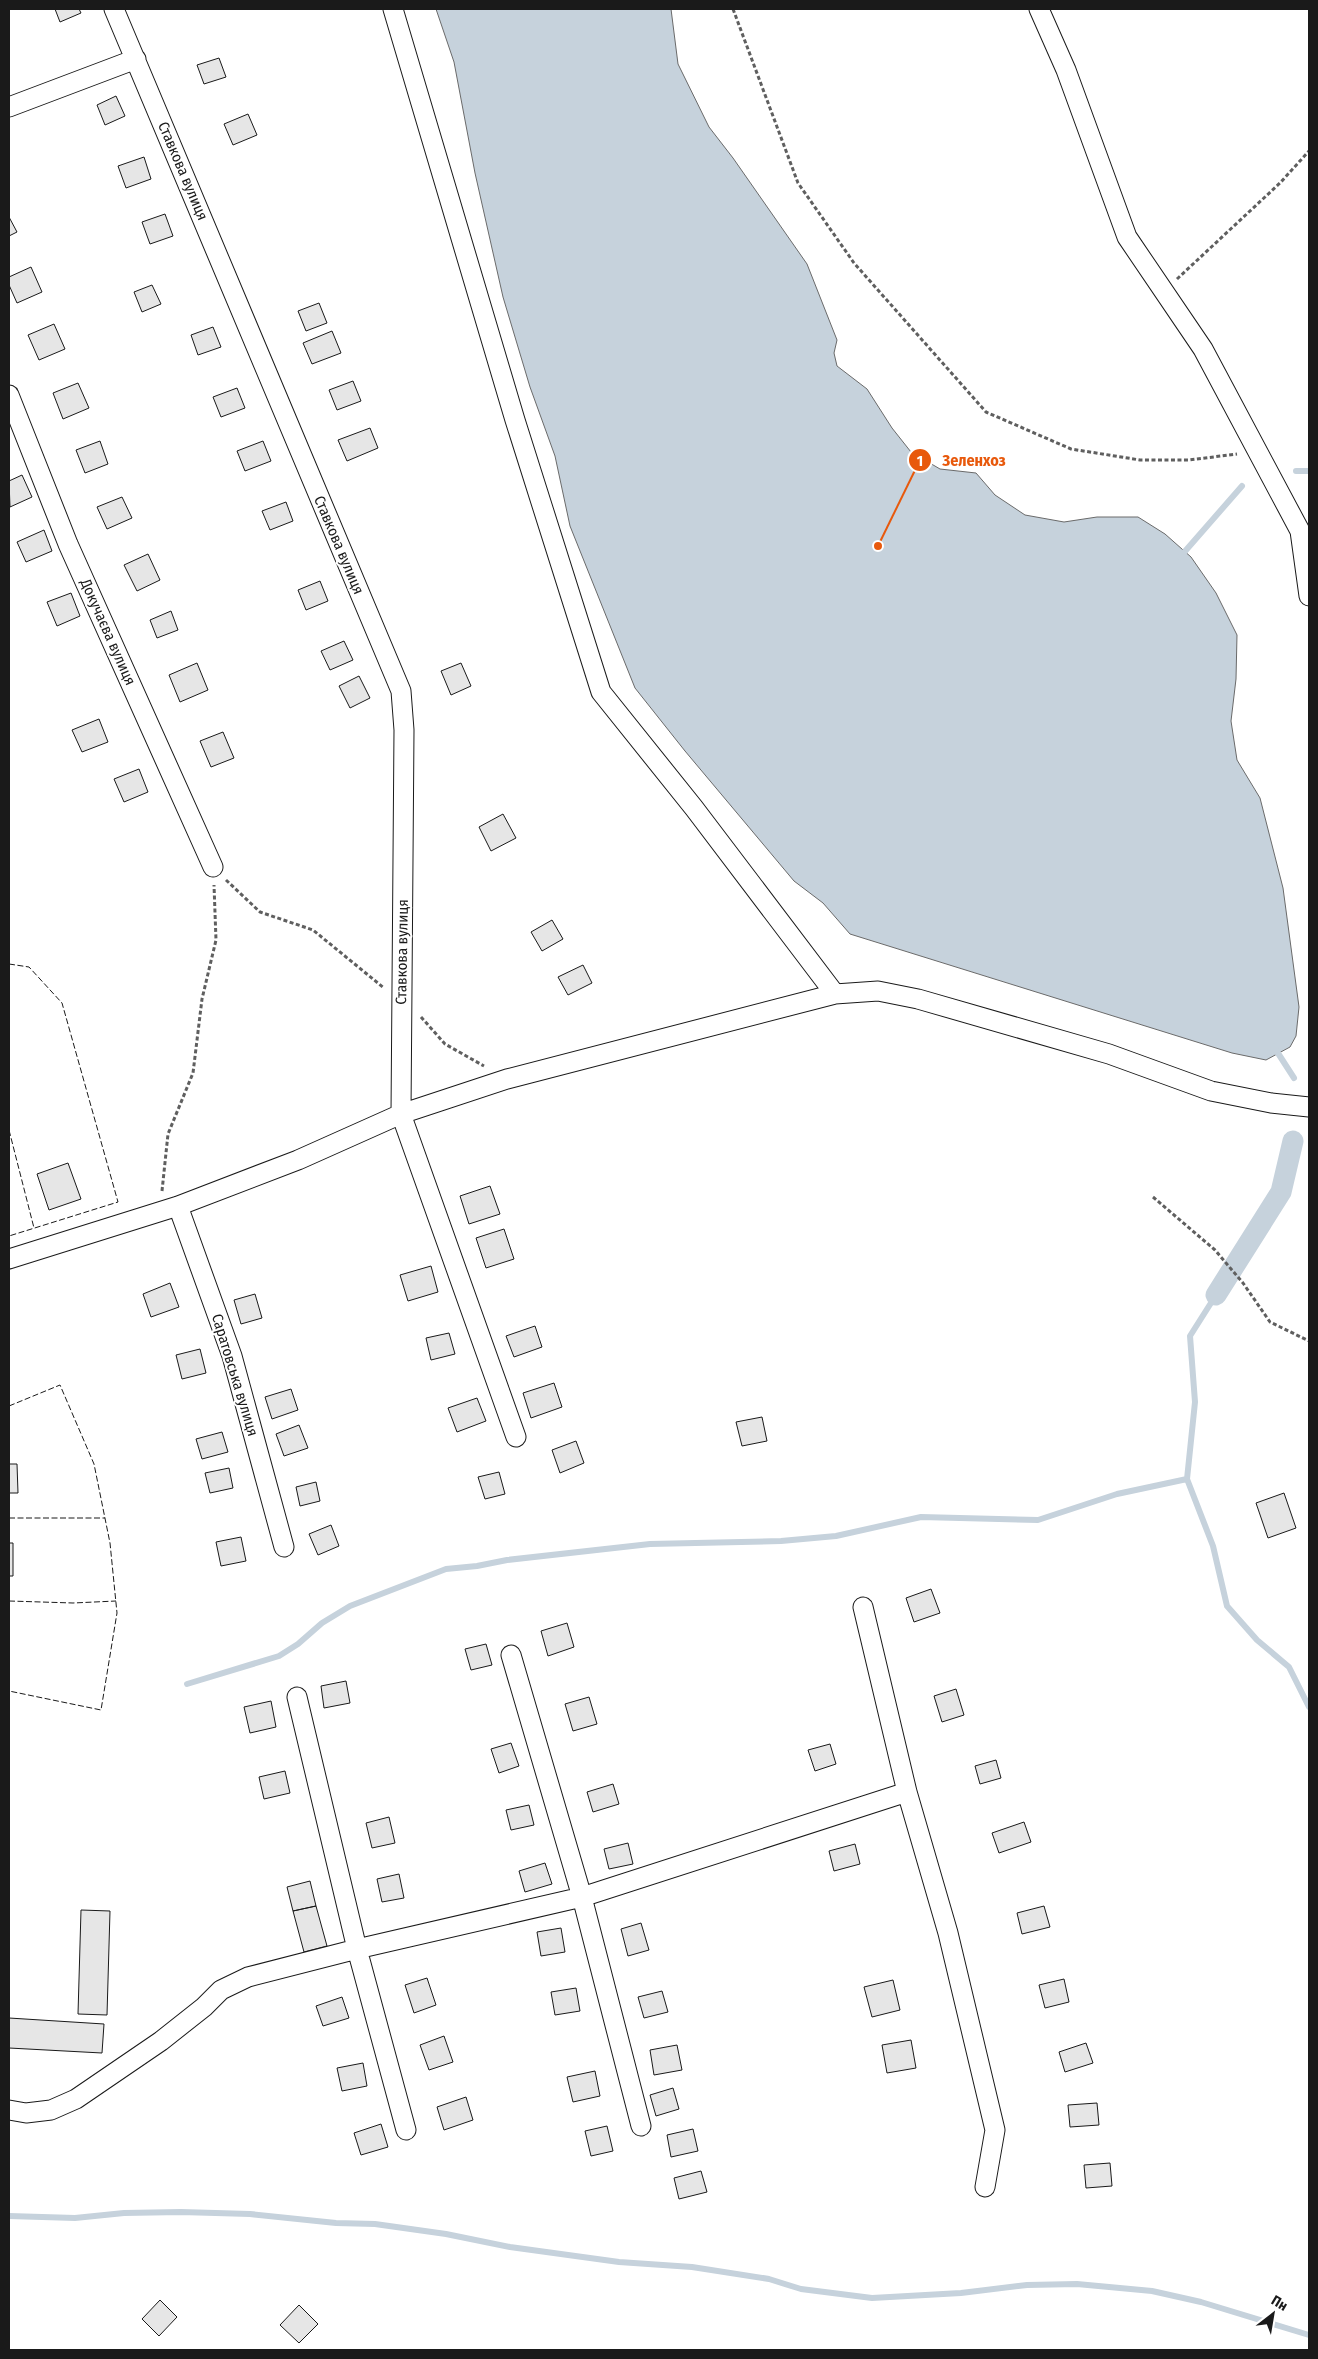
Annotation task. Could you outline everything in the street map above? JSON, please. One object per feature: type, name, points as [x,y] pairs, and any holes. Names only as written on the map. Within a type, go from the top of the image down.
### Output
[{"type":"street","name":"Ставкова вулиця","points":[[114,9],[401,691],[404,730],[401,1114]]},
{"type":"street","points":[[393,9],[515,420],[601,692],[694,808],[835,994]]},
{"type":"street","points":[[1039,9],[1066,70],[1127,237],[1203,349],[1300,531],[1309,596]]},
{"type":"street","points":[[9,107],[136,60]]},
{"type":"street","name":"Докучаєва вулиця","points":[[9,395],[68,544],[213,867]]},
{"type":"street","points":[[9,1259],[178,1206],[298,1160],[401,1114],[507,1079],[835,994],[878,991],[918,999],[1109,1054],[1211,1091],[1270,1103],[1309,1107]]},
{"type":"street","points":[[401,1114],[516,1437]]},
{"type":"street","name":"Саратовська вулиця","points":[[178,1206],[232,1356],[284,1547]]},
{"type":"street","points":[[863,1607],[907,1792],[948,1934],[996,2130],[985,2187]]},
{"type":"street","points":[[512,1655],[582,1897],[641,2126]]},
{"type":"street","points":[[297,1697],[357,1948],[406,2130]]},
{"type":"street","points":[[9,2110],[26,2113],[51,2110],[76,2100],[161,2041],[204,2007],[221,1990],[248,1977],[357,1948],[582,1897],[907,1792]]},
{"type":"path","points":[[733,9],[798,183],[854,263],[986,412],[1071,449],[1140,460],[1189,460],[1258,452]]},
{"type":"path","points":[[1164,292],[1280,183],[1309,151]]},
{"type":"path","points":[[213,867],[260,912],[313,930],[381,987],[401,994],[445,1044],[507,1079]]},
{"type":"path","points":[[160,1212],[168,1134],[192,1073],[202,999],[216,940],[213,867]]},
{"type":"path","points":[[1153,1197],[1215,1250],[1243,1283],[1270,1322],[1309,1341]]},
{"type":"shaded area","points":[[436,9],[671,9],[678,64],[709,127],[807,264],[837,340],[834,353],[837,366],[867,389],[892,428],[911,452],[940,469],[976,473],[995,495],[1025,515],[1064,522],[1097,517],[1138,517],[1165,534],[1191,557],[1216,593],[1237,635],[1236,679],[1231,721],[1237,760],[1260,798],[1283,888],[1299,1007],[1296,1036],[1290,1047],[1266,1060],[1232,1053],[850,934],[823,903],[794,881],[685,751],[635,688],[570,526],[555,456],[530,387],[503,297],[475,173],[454,62]]},
{"type":"building","points":[[55,9],[79,9],[81,13],[60,22]]},
{"type":"building","points":[[219,58],[226,77],[204,84],[197,65]]},
{"type":"building","points":[[116,96],[125,116],[105,125],[97,105]]},
{"type":"building","points":[[248,114],[257,135],[233,145],[224,124]]},
{"type":"building","points":[[144,157],[151,179],[126,188],[118,166]]},
{"type":"building","points":[[165,214],[173,236],[150,244],[142,222]]},
{"type":"building","points":[[9,217],[17,232],[9,236]]},
{"type":"building","points":[[31,267],[42,292],[17,303],[9,285],[9,277]]},
{"type":"building","points":[[152,285],[161,304],[142,312],[134,292]]},
{"type":"building","points":[[319,303],[327,323],[306,331],[298,311]]},
{"type":"building","points":[[54,324],[65,349],[39,360],[28,335]]},
{"type":"building","points":[[213,327],[221,347],[198,355],[191,335]]},
{"type":"building","points":[[332,331],[341,353],[312,364],[303,343]]},
{"type":"building","points":[[353,381],[361,401],[337,410],[329,390]]},
{"type":"building","points":[[78,383],[89,408],[63,419],[53,393]]},
{"type":"building","points":[[237,388],[245,408],[221,417],[213,397]]},
{"type":"building","points":[[370,428],[378,448],[347,461],[338,440]]},
{"type":"building","points":[[100,441],[108,464],[85,473],[76,450]]},
{"type":"building","points":[[263,441],[271,461],[245,471],[237,451]]},
{"type":"building","points":[[22,475],[32,497],[10,507],[9,481]]},
{"type":"building","points":[[122,497],[132,518],[107,529],[97,507]]},
{"type":"building","points":[[286,502],[293,521],[270,530],[262,511]]},
{"type":"building","points":[[44,530],[52,551],[26,562],[17,542]]},
{"type":"building","points":[[148,554],[160,580],[137,591],[124,565]]},
{"type":"building","points":[[320,581],[328,601],[306,610],[298,590]]},
{"type":"building","points":[[71,593],[80,616],[57,626],[47,602]]},
{"type":"building","points":[[171,611],[178,630],[157,638],[150,620]]},
{"type":"building","points":[[344,641],[353,660],[330,670],[321,651]]},
{"type":"building","points":[[197,663],[208,690],[180,702],[169,675]]},
{"type":"building","points":[[461,663],[471,686],[451,695],[441,671]]},
{"type":"building","points":[[359,676],[370,698],[350,708],[339,686]]},
{"type":"building","points":[[99,719],[108,742],[82,752],[72,730]]},
{"type":"building","points":[[223,732],[234,758],[211,767],[200,741]]},
{"type":"building","points":[[139,769],[148,792],[124,802],[114,779]]},
{"type":"building","points":[[503,814],[516,838],[491,851],[479,827]]},
{"type":"building","points":[[552,920],[563,939],[542,951],[531,932]]},
{"type":"building","points":[[583,965],[592,983],[568,995],[558,977]]},
{"type":"building","points":[[68,1163],[81,1199],[49,1210],[37,1174]]},
{"type":"building","points":[[490,1186],[500,1214],[469,1224],[460,1196]]},
{"type":"building","points":[[504,1229],[514,1259],[486,1268],[476,1238]]},
{"type":"building","points":[[431,1266],[438,1292],[408,1301],[400,1275]]},
{"type":"building","points":[[170,1283],[179,1307],[151,1317],[143,1294]]},
{"type":"building","points":[[255,1294],[262,1318],[241,1324],[234,1300]]},
{"type":"building","points":[[535,1326],[542,1347],[514,1357],[506,1336]]},
{"type":"building","points":[[449,1333],[455,1354],[431,1360],[426,1338]]},
{"type":"building","points":[[200,1349],[206,1373],[182,1379],[176,1355]]},
{"type":"building","points":[[554,1383],[562,1407],[531,1418],[523,1393]]},
{"type":"building","points":[[291,1389],[298,1410],[272,1419],[265,1397]]},
{"type":"building","points":[[477,1398],[486,1421],[457,1432],[448,1408]]},
{"type":"building","points":[[762,1417],[767,1441],[742,1446],[736,1422]]},
{"type":"building","points":[[299,1425],[308,1448],[284,1456],[276,1434]]},
{"type":"building","points":[[222,1432],[228,1452],[202,1459],[196,1439]]},
{"type":"building","points":[[576,1441],[584,1463],[560,1473],[552,1450]]},
{"type":"building","points":[[9,1464],[17,1464],[18,1493],[9,1493]]},
{"type":"building","points":[[229,1468],[233,1488],[210,1493],[205,1473]]},
{"type":"building","points":[[499,1472],[505,1494],[485,1499],[478,1477]]},
{"type":"building","points":[[316,1482],[320,1501],[300,1506],[296,1487]]},
{"type":"building","points":[[1284,1493],[1296,1528],[1268,1538],[1256,1503]]},
{"type":"building","points":[[331,1525],[339,1546],[318,1555],[309,1534]]},
{"type":"building","points":[[241,1537],[246,1561],[221,1566],[216,1542]]},
{"type":"building","points":[[9,1543],[13,1543],[13,1576],[9,1576]]},
{"type":"building","points":[[931,1589],[940,1613],[914,1622],[906,1598]]},
{"type":"building","points":[[567,1623],[574,1647],[548,1656],[541,1631]]},
{"type":"building","points":[[486,1644],[492,1665],[471,1670],[465,1649]]},
{"type":"building","points":[[346,1681],[350,1703],[324,1708],[321,1686]]},
{"type":"building","points":[[956,1689],[964,1715],[942,1722],[934,1696]]},
{"type":"building","points":[[589,1697],[597,1724],[573,1731],[565,1704]]},
{"type":"building","points":[[271,1701],[276,1727],[250,1733],[244,1707]]},
{"type":"building","points":[[511,1743],[519,1766],[499,1773],[491,1749]]},
{"type":"building","points":[[830,1744],[836,1764],[815,1771],[808,1750]]},
{"type":"building","points":[[996,1760],[1001,1778],[980,1784],[975,1766]]},
{"type":"building","points":[[285,1771],[290,1793],[264,1799],[259,1777]]},
{"type":"building","points":[[613,1784],[619,1804],[593,1812],[587,1792]]},
{"type":"building","points":[[529,1805],[534,1825],[511,1830],[506,1810]]},
{"type":"building","points":[[389,1817],[395,1843],[372,1848],[366,1823]]},
{"type":"building","points":[[1024,1822],[1031,1842],[999,1853],[992,1833]]},
{"type":"building","points":[[628,1843],[633,1864],[609,1869],[604,1849]]},
{"type":"building","points":[[855,1844],[860,1864],[834,1871],[829,1851]]},
{"type":"building","points":[[545,1863],[552,1884],[525,1892],[519,1871]]},
{"type":"building","points":[[399,1874],[404,1898],[382,1902],[377,1879]]},
{"type":"building","points":[[310,1881],[316,1906],[293,1911],[287,1887]]},
{"type":"building","points":[[316,1906],[327,1946],[304,1952],[293,1911]]},
{"type":"building","points":[[1044,1906],[1050,1927],[1022,1934],[1017,1913]]},
{"type":"building","points":[[81,1910],[110,1911],[107,2015],[78,2014]]},
{"type":"building","points":[[641,1923],[649,1950],[628,1956],[621,1929]]},
{"type":"building","points":[[561,1928],[565,1952],[541,1956],[537,1932]]},
{"type":"building","points":[[427,1978],[436,2005],[414,2013],[405,1985]]},
{"type":"building","points":[[1064,1979],[1069,2002],[1045,2008],[1039,1985]]},
{"type":"building","points":[[893,1980],[900,2010],[872,2017],[864,1987]]},
{"type":"building","points":[[576,1988],[580,2011],[555,2015],[551,1992]]},
{"type":"building","points":[[662,1991],[668,2012],[644,2018],[638,1997]]},
{"type":"building","points":[[342,1997],[349,2018],[323,2026],[316,2006]]},
{"type":"building","points":[[9,2018],[104,2024],[102,2053],[9,2048]]},
{"type":"building","points":[[444,2036],[453,2062],[429,2070],[420,2045]]},
{"type":"building","points":[[911,2040],[916,2068],[887,2073],[882,2045]]},
{"type":"building","points":[[1086,2043],[1093,2063],[1065,2072],[1059,2052]]},
{"type":"building","points":[[677,2045],[682,2070],[654,2075],[650,2050]]},
{"type":"building","points":[[363,2063],[367,2086],[342,2091],[337,2068]]},
{"type":"building","points":[[595,2071],[600,2096],[573,2102],[567,2077]]},
{"type":"building","points":[[673,2088],[679,2109],[656,2116],[650,2095]]},
{"type":"building","points":[[466,2097],[473,2120],[444,2130],[437,2107]]},
{"type":"building","points":[[1097,2103],[1099,2125],[1070,2127],[1068,2105]]},
{"type":"building","points":[[381,2124],[388,2147],[361,2155],[354,2133]]},
{"type":"building","points":[[607,2126],[613,2151],[591,2156],[585,2131]]},
{"type":"building","points":[[693,2129],[698,2151],[671,2157],[667,2135]]},
{"type":"building","points":[[1110,2163],[1112,2186],[1086,2188],[1084,2165]]},
{"type":"building","points":[[701,2171],[707,2192],[679,2199],[674,2178]]},
{"type":"building","points":[[160,2300],[177,2317],[159,2336],[142,2319]]},
{"type":"building","points":[[299,2305],[318,2324],[299,2343],[280,2325]]},
{"type":"waterway","points":[[1296,471],[1309,471]]},
{"type":"waterway","points":[[1180,557],[1242,486]]},
{"type":"waterway","points":[[1274,1047],[1294,1078]]},
{"type":"waterway","points":[[1216,1295],[1281,1192],[1293,1141]]},
{"type":"waterway","points":[[1216,1295],[1190,1336],[1195,1402],[1187,1479],[1213,1546],[1227,1606],[1257,1640],[1289,1667],[1309,1707]]},
{"type":"waterway","points":[[187,1684],[279,1656],[298,1644],[322,1623],[350,1606],[446,1569],[477,1566],[507,1560],[650,1544],[781,1541],[836,1536],[921,1517],[1038,1520],[1117,1494],[1187,1479]]},
{"type":"waterway","points":[[9,2216],[75,2218],[124,2213],[181,2212],[250,2214],[336,2223],[375,2224],[446,2234],[510,2247],[619,2262],[692,2267],[769,2279],[801,2289],[872,2298],[961,2293],[1027,2285],[1077,2284],[1152,2291],[1201,2302],[1309,2335]]},
{"type":"fence","points":[[9,964],[29,967],[62,1003],[118,1202],[9,1236]]},
{"type":"fence","points":[[9,1130],[34,1228]]},
{"type":"fence","points":[[9,1406],[60,1385],[94,1464],[110,1543],[117,1613],[101,1710],[9,1691]]},
{"type":"fence","points":[[9,1518],[105,1518]]},
{"type":"fence","points":[[9,1601],[73,1603],[116,1601]]},
{"type":"place","name":"Зеленхоз","points":[[878,546]]}]
